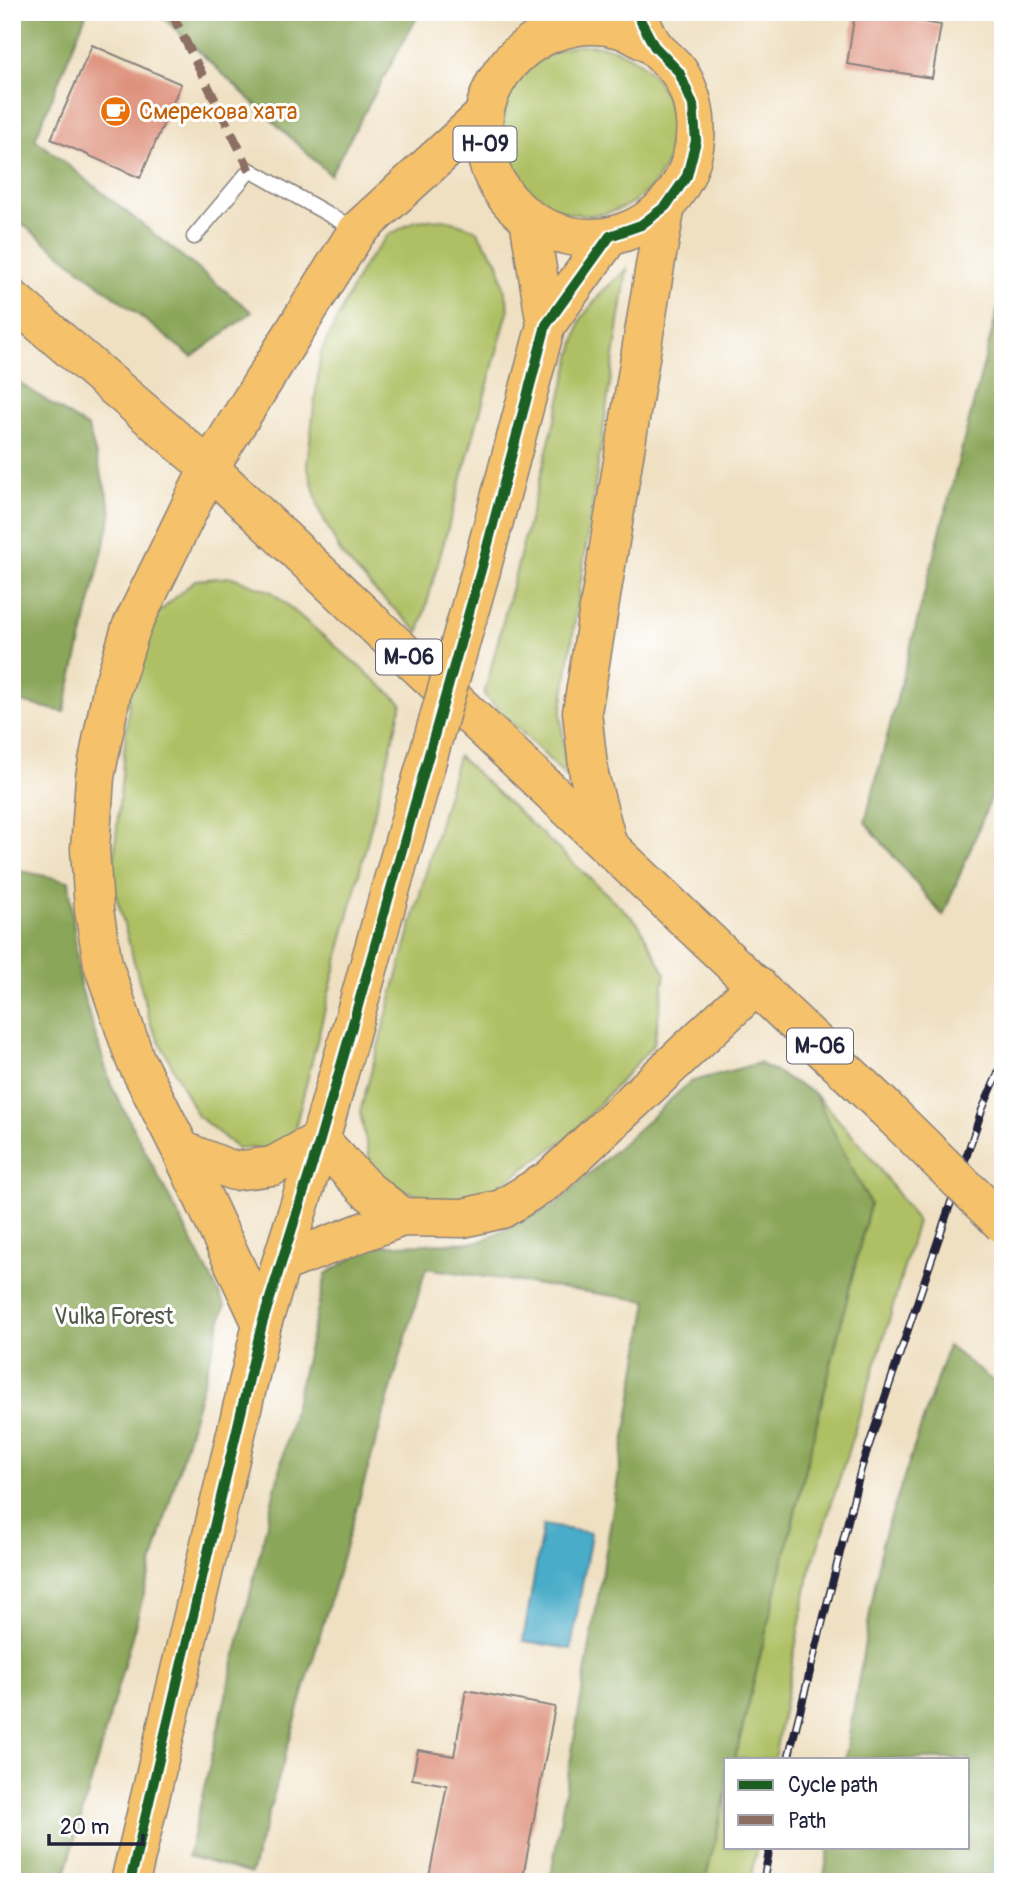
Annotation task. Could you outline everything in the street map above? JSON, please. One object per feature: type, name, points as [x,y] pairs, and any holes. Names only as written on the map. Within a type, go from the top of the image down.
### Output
[{"type":"main road","name":"Н-09","points":[[636,12],[654,46],[679,72],[693,105],[696,141],[687,176],[666,206],[641,226],[610,236],[582,238],[555,232],[517,210],[496,182],[485,149],[484,115],[496,80],[503,71],[519,52],[556,22],[622,29],[654,46]]},
{"type":"main road","points":[[262,1324],[181,1150],[135,1059],[103,964],[94,910],[90,849],[95,776],[112,690],[131,628],[209,468],[357,231],[484,115]]},
{"type":"main road","points":[[608,846],[589,775],[582,712],[666,206]]},
{"type":"main road","points":[[529,219],[546,325]]},
{"type":"main road","points":[[130,1882],[262,1324],[320,1140],[481,570],[546,325],[610,236]]},
{"type":"main road","name":"М-06","points":[[12,299],[209,468],[757,985],[1003,1224]]},
{"type":"main road","points":[[282,1263],[402,1217],[463,1218],[502,1209],[550,1179],[757,985]]},
{"type":"main road","points":[[181,1150],[234,1171],[273,1166],[320,1140]]},
{"type":"main road","points":[[320,1140],[366,1189],[402,1217]]},
{"type":"lane","points":[[194,237],[250,170],[357,231]]},
{"type":"green space","points":[[12,12],[87,12],[35,139],[252,312],[192,357],[12,216]]},
{"type":"green space","points":[[157,12],[420,12],[330,175]]},
{"type":"green space","points":[[588,45],[621,51],[648,70],[667,97],[673,130],[667,163],[648,190],[621,209],[588,215],[555,209],[528,190],[509,163],[503,130],[509,97],[528,70],[555,51]]},
{"type":"green space","points":[[444,219],[475,229],[498,262],[509,308],[419,632],[376,592],[342,555],[320,512],[307,464],[321,352],[362,268],[387,236],[415,221]]},
{"type":"green space","points":[[627,269],[561,715],[567,777],[484,695],[581,319],[602,292]]},
{"type":"green space","points":[[1003,289],[1003,769],[943,916],[865,822]]},
{"type":"green space","points":[[12,378],[88,428],[112,512],[64,712],[12,700]]},
{"type":"green space","points":[[232,577],[272,592],[402,703],[292,1140],[273,1149],[237,1148],[197,1115],[151,1025],[112,880],[131,678],[158,613],[195,580]]},
{"type":"green space","points":[[458,756],[638,923],[665,973],[654,1044],[572,1134],[485,1197],[437,1201],[395,1187],[371,1167],[360,1112]]},
{"type":"green space","name":"Vulka Forest","points":[[12,869],[69,881],[80,985],[111,1085],[225,1305],[63,1882],[12,1882]]},
{"type":"green space","points":[[759,1063],[814,1093],[870,1204],[735,1758],[724,1758],[724,1801],[705,1882],[550,1882],[648,1301],[426,1268],[251,1874],[188,1856],[326,1274],[372,1246],[479,1242],[555,1205],[690,1082]]},
{"type":"green space","points":[[814,1093],[867,1152],[917,1221],[888,1324],[809,1575],[774,1758],[735,1758],[869,1208]]},
{"type":"green space","points":[[948,1346],[1003,1389],[1003,1882],[823,1882],[829,1848],[970,1848],[970,1758],[845,1758],[882,1543]]},
{"type":"green space","points":[[724,1801],[724,1848],[757,1848],[750,1882],[705,1882]]},
{"type":"water","points":[[543,1525],[591,1533],[571,1649],[523,1641]]},
{"type":"building","points":[[855,12],[941,25],[932,78],[847,64]]},
{"type":"building","name":"Смерекова хата","points":[[92,45],[181,84],[140,178],[51,139]]},
{"type":"building","points":[[466,1690],[555,1707],[522,1882],[428,1882],[447,1785],[412,1779],[418,1750],[454,1756]]},
{"type":"waterway","points":[[997,1882],[1003,1815]]},
{"type":"railway","points":[[788,1758],[861,1469],[982,1110],[1003,1062]]},
{"type":"railway","points":[[763,1882],[770,1848]]},
{"type":"marked path","points":[[171,12],[250,170]]},
{"type":"cycle path","points":[[130,1882],[262,1324],[320,1140],[481,570],[546,325],[610,236],[641,225],[666,206],[687,176],[696,141],[693,105],[679,72],[654,46],[636,12]]},
{"type":"place","name":"Смерекова хата","points":[[116,111]]}]
